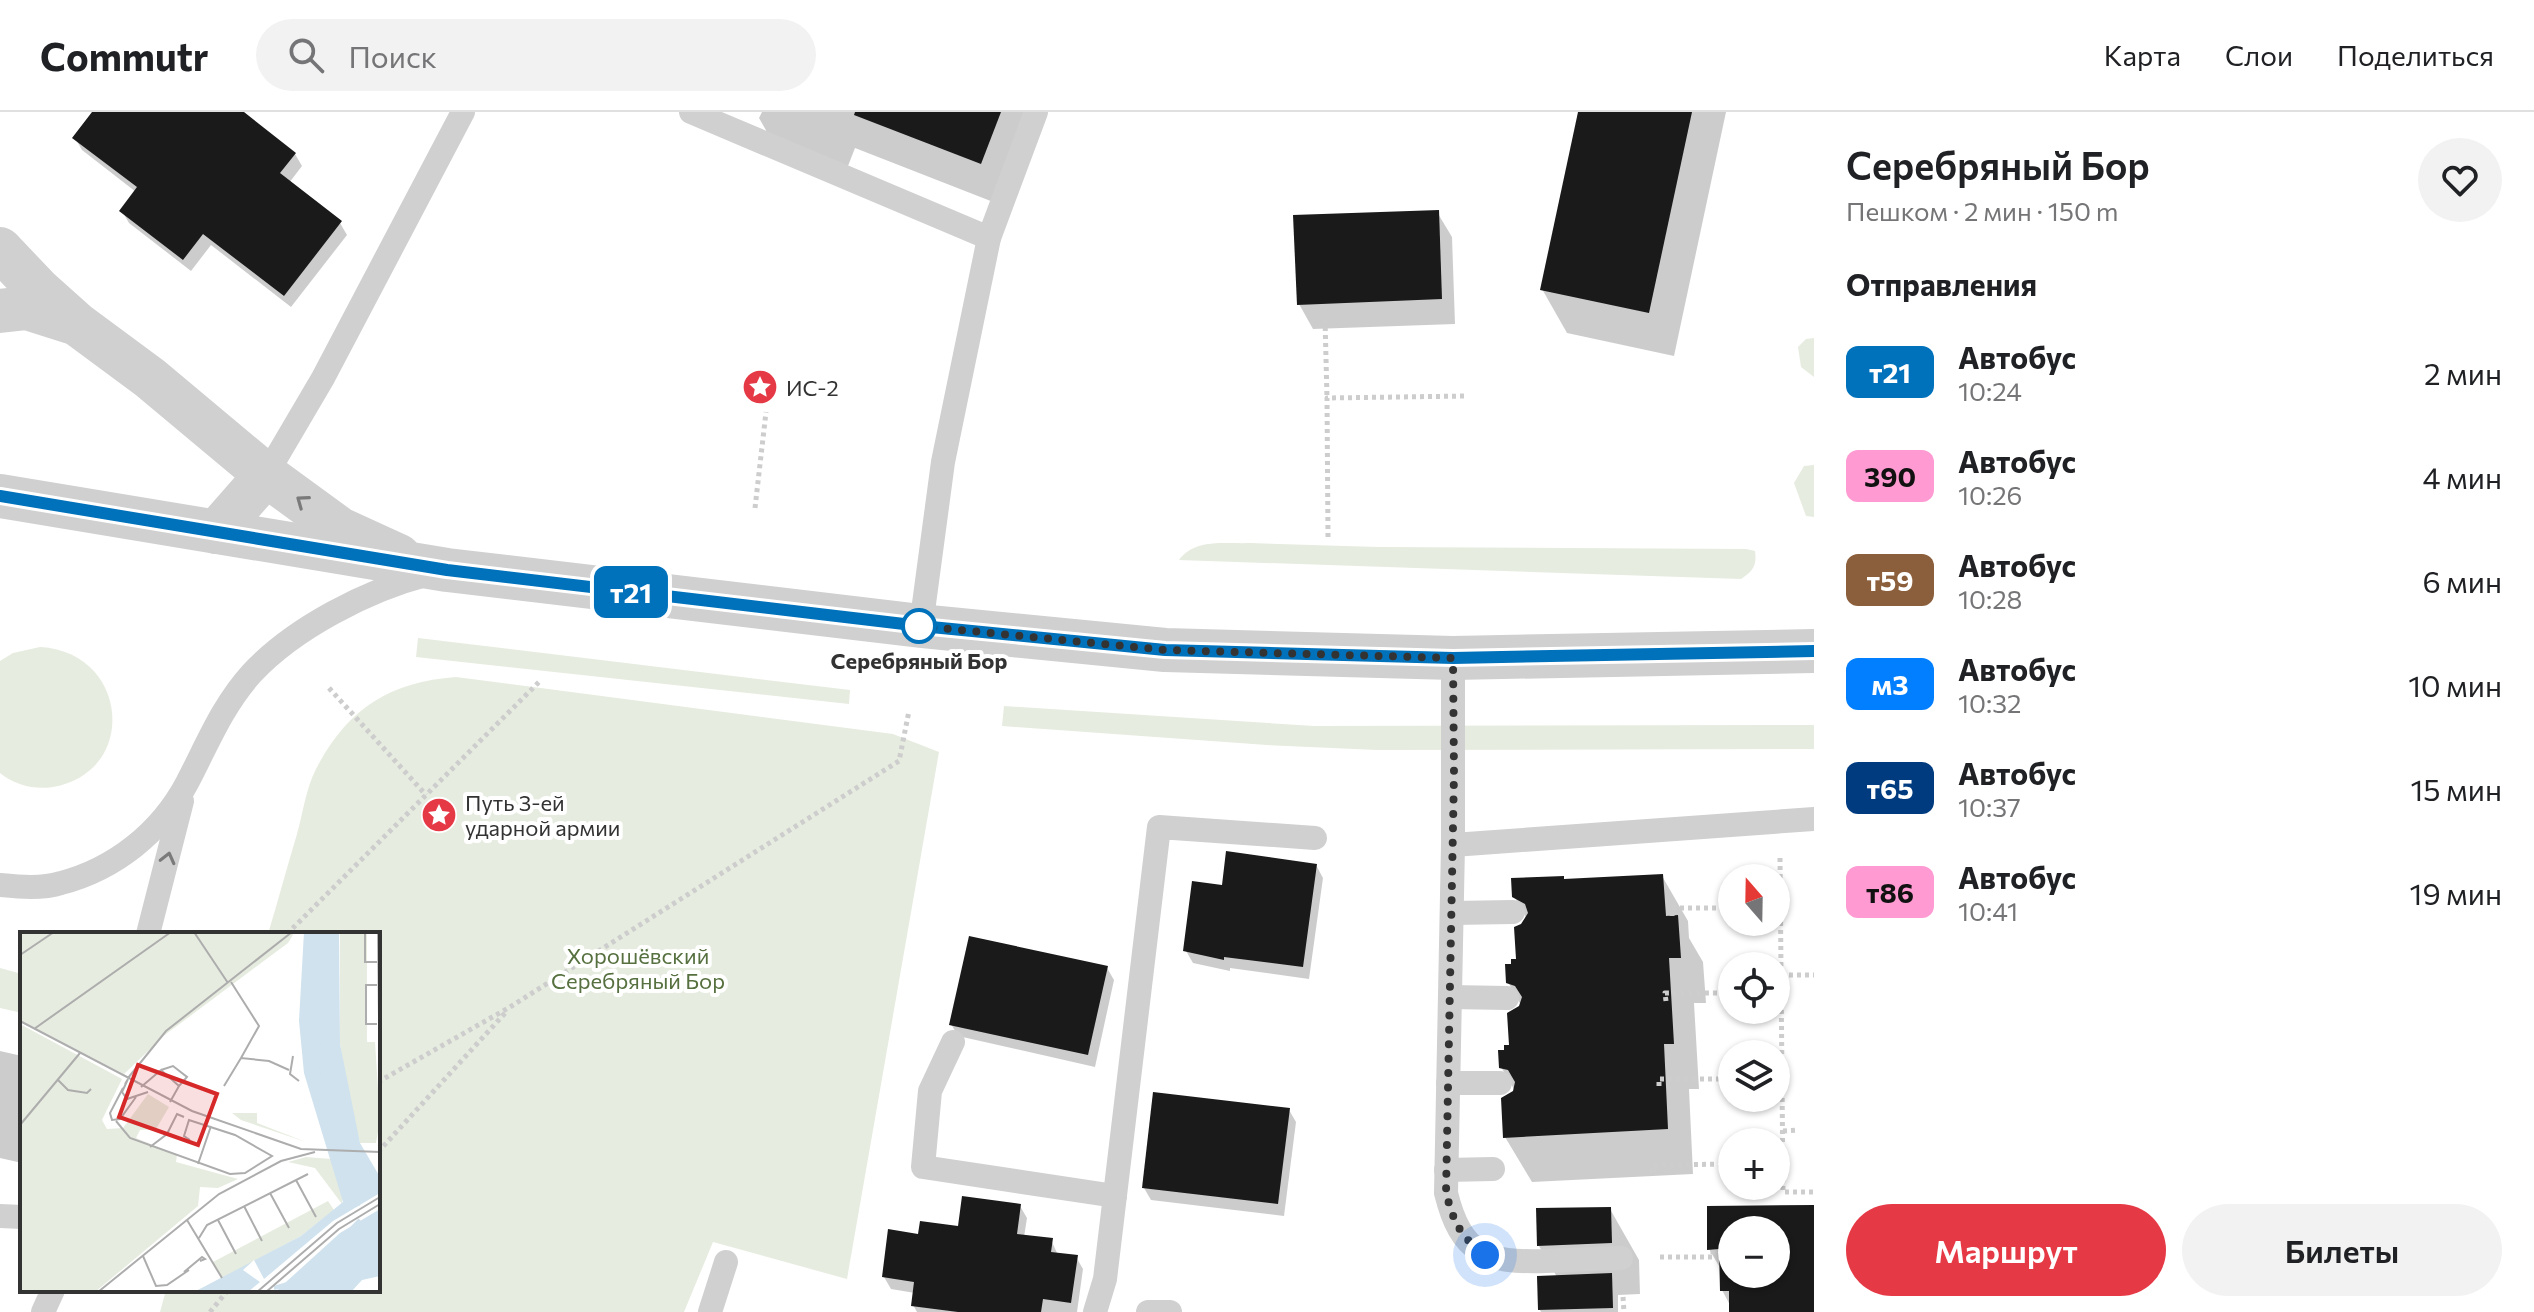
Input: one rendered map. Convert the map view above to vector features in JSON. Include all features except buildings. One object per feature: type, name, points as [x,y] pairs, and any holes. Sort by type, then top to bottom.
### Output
[{"type":"street","points":[[0,249],[77,324],[150,378],[266,475],[340,529],[400,557],[447,570]]},
{"type":"street","points":[[0,311],[27,308],[77,324]]},
{"type":"street","points":[[216,532],[266,475]]},
{"type":"street","points":[[0,496],[447,570],[921,626],[1165,650],[1453,658],[1814,651]]},
{"type":"lane","points":[[266,475],[323,378],[463,112]]},
{"type":"lane","points":[[691,112],[989,238]]},
{"type":"lane","points":[[921,626],[943,462],[989,238],[1036,112]]},
{"type":"lane","points":[[0,885],[25,887],[60,884],[96,870],[150,834],[187,783],[215,723],[253,672],[321,621],[365,597],[404,580],[447,570]]},
{"type":"lane","points":[[1453,658],[1453,845],[1446,1170],[1446,1193],[1453,1219],[1467,1241],[1485,1255],[1513,1262],[1621,1258]]},
{"type":"lane","points":[[149,932],[187,783]]},
{"type":"lane","points":[[1453,845],[1814,819]]},
{"type":"lane","points":[[1095,1312],[1105,1279],[1159,827],[1315,838]]},
{"type":"lane","points":[[1452,913],[1513,912]]},
{"type":"lane","points":[[1450,997],[1507,998]]},
{"type":"lane","points":[[953,1042],[930,1091],[923,1167],[1115,1196]]},
{"type":"lane","points":[[1448,1083],[1500,1083]]},
{"type":"lane","points":[[1446,1170],[1493,1169]]},
{"type":"lane","points":[[0,1216],[20,1217]]},
{"type":"lane","points":[[710,1312],[726,1262]]},
{"type":"lane","points":[[43,1312],[52,1292]]},
{"type":"lane","points":[[1148,1312],[1170,1312]]},
{"type":"path","points":[[1325,319],[1328,537]]},
{"type":"path","points":[[1327,398],[1468,396]]},
{"type":"path","points":[[755,508],[766,412]]},
{"type":"path","points":[[289,932],[541,680]]},
{"type":"path","points":[[329,688],[426,795]]},
{"type":"path","points":[[380,1081],[510,1007],[899,761],[909,711]]},
{"type":"path","points":[[1779,864],[1780,821]]},
{"type":"path","points":[[1672,916],[1672,908],[1718,908]]},
{"type":"path","points":[[1790,975],[1814,975]]},
{"type":"path","points":[[1666,1001],[1665,993],[1718,993]]},
{"type":"path","points":[[380,1150],[510,1007]]},
{"type":"path","points":[[1659,1086],[1659,1079],[1718,1079]]},
{"type":"path","points":[[1790,1131],[1798,1130]]},
{"type":"path","points":[[1653,1172],[1653,1165],[1718,1164]]},
{"type":"path","points":[[1790,1192],[1814,1192]]},
{"type":"path","points":[[1621,1258],[1713,1257],[1713,1249]]},
{"type":"path","points":[[210,1312],[226,1292]]},
{"type":"green space","points":[[1814,338],[1814,377],[1801,367],[1798,347],[1806,339]]},
{"type":"green space","points":[[1814,465],[1814,517],[1806,516],[1794,483],[1804,466]]},
{"type":"green space","points":[[1250,543],[1378,547],[1746,549],[1755,551],[1755,564],[1741,579],[1179,560],[1193,548],[1202,545]]},
{"type":"green space","points":[[418,638],[850,690],[849,704],[416,657]]},
{"type":"green space","points":[[40,647],[70,654],[92,669],[106,690],[112,713],[110,737],[100,760],[81,777],[46,788],[18,783],[0,773],[0,661],[13,653]]},
{"type":"green space","name":"Хорошёвский Серебряный Бор","points":[[456,677],[893,734],[939,752],[847,1279],[713,1242],[684,1312],[160,1312],[165,1292],[380,1292],[380,932],[269,932],[310,784],[328,748],[356,715],[372,702],[390,692]]},
{"type":"green space","points":[[1004,706],[1314,726],[1814,725],[1814,749],[1377,750],[1267,745],[1002,726]]},
{"type":"green space","points":[[0,968],[20,973],[20,1013],[0,1008]]},
{"type":"bus line","name":"т21","points":[[0,496],[447,570],[921,626],[1165,650],[1453,658],[1814,651]]},
{"type":"place","name":"ИС-2","points":[[760,387]]},
{"type":"place","name":"Серебряный Бор","points":[[919,626]]},
{"type":"place","name":"Путь 3-ей ударной армии","points":[[439,815]]},
{"type":"route","points":[[919,626],[1165,650],[1453,658],[1454,774],[1446,1193],[1453,1219],[1467,1241],[1485,1255]]}]
